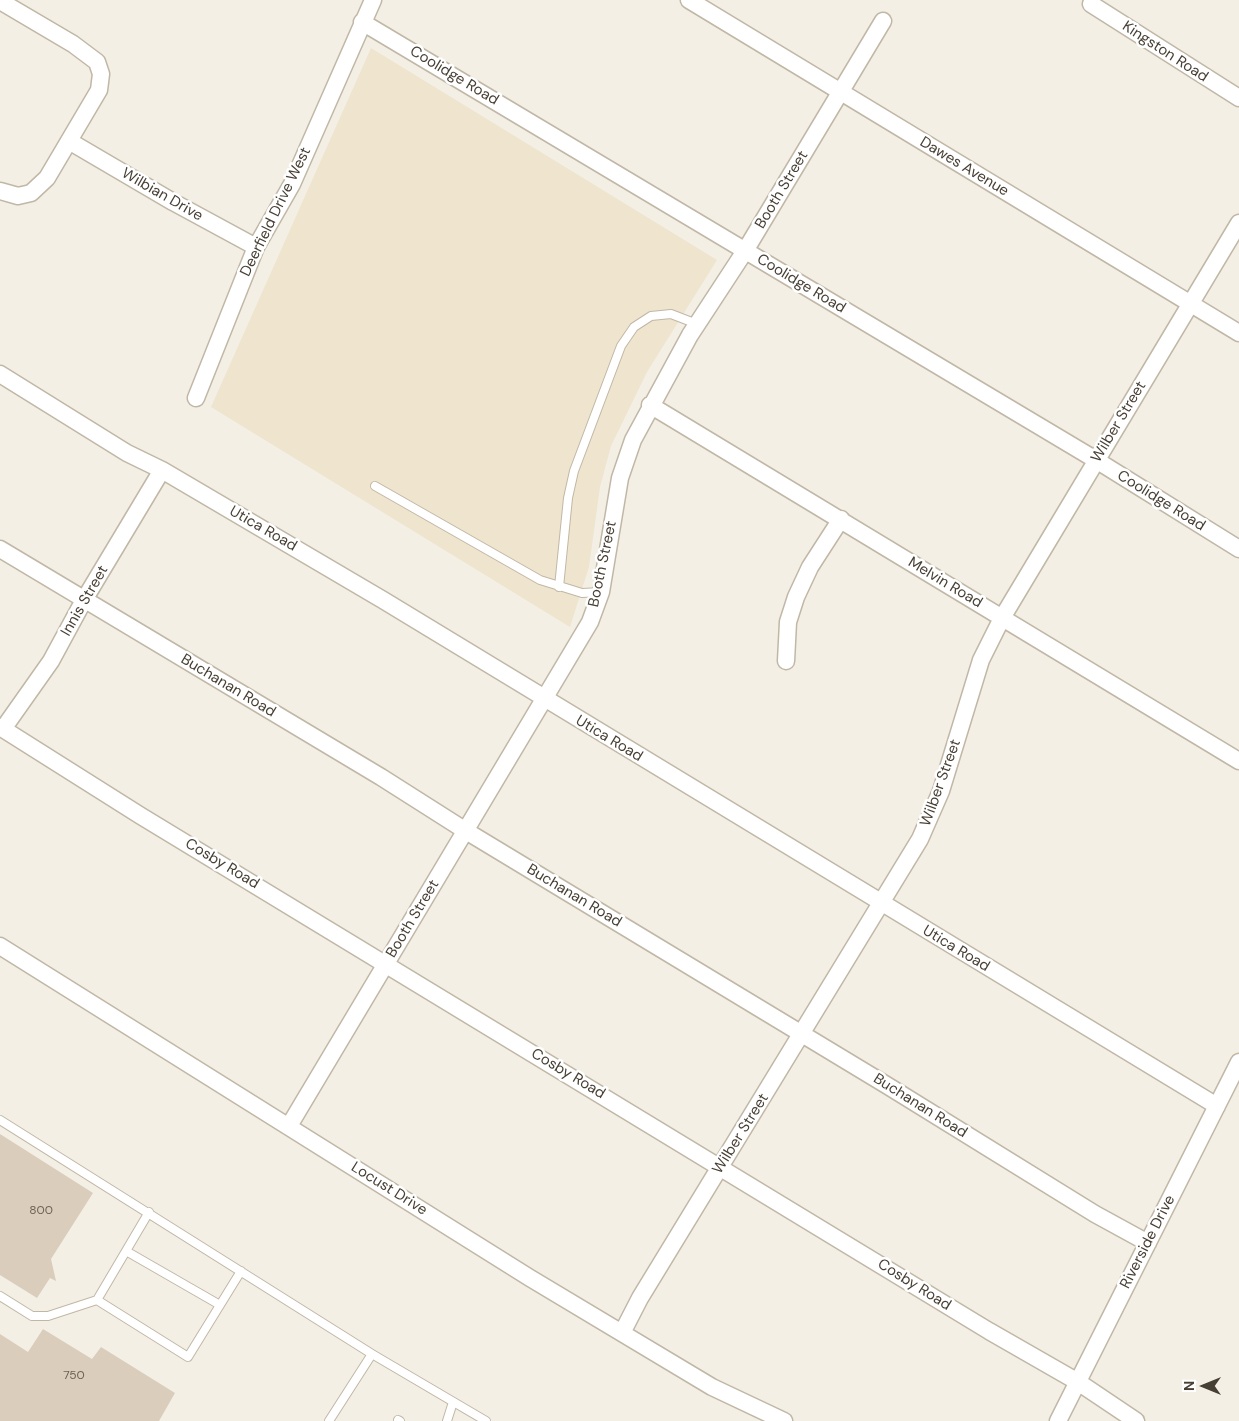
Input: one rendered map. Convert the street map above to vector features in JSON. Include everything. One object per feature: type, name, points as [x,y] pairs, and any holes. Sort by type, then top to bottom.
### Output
[{"type":"street","points":[[0,0],[73,44],[96,62],[101,74],[99,90],[47,178],[34,192],[18,196],[0,191]]},
{"type":"street","name":"Deerfield Drive West","points":[[196,398],[256,247],[292,184],[372,0]]},
{"type":"street","name":"Dawes Avenue","points":[[689,0],[1239,334]]},
{"type":"street","name":"Kingston Road","points":[[1091,4],[1239,98]]},
{"type":"street","name":"Booth Street","points":[[289,1126],[590,622],[601,592],[620,478],[632,440],[697,324],[746,251],[883,21]]},
{"type":"street","name":"Coolidge Road","points":[[362,22],[1096,460],[1239,549]]},
{"type":"street","name":"Wilbian Drive","points":[[69,141],[172,202],[256,247]]},
{"type":"street","name":"Wilber Street","points":[[622,1333],[640,1298],[920,839],[941,791],[981,660],[1002,618],[1096,460],[1192,305],[1239,223]]},
{"type":"street","name":"Utica Road","points":[[0,374],[127,453],[162,470],[383,600],[1217,1106]]},
{"type":"street","name":"Melvin Road","points":[[650,405],[1239,760]]},
{"type":"street","name":"Innis Street","points":[[2,728],[51,661],[84,600],[162,470]]},
{"type":"street","points":[[786,661],[788,622],[796,596],[810,567],[841,519]]},
{"type":"street","name":"Buchanan Road","points":[[0,549],[381,777],[466,831],[1095,1214],[1148,1243]]},
{"type":"street","name":"Cosby Road","points":[[2,728],[141,816],[989,1331],[1078,1382],[1136,1421]]},
{"type":"street","name":"Locust Drive","points":[[0,946],[530,1278],[712,1387],[784,1421]]},
{"type":"street","name":"Riverside Drive","points":[[1058,1421],[1239,1062]]},
{"type":"lane","points":[[558,587],[568,498],[574,471],[621,346],[634,327],[652,316],[671,314],[697,324]]},
{"type":"lane","points":[[376,486],[502,560],[540,580],[582,593],[601,592]]},
{"type":"lane","points":[[0,1120],[372,1354],[486,1421]]},
{"type":"lane","points":[[0,1296],[32,1316],[48,1316],[97,1300],[149,1212]]},
{"type":"lane","points":[[126,1251],[220,1305]]},
{"type":"lane","points":[[97,1300],[188,1357],[241,1271]]},
{"type":"lane","points":[[329,1421],[372,1354]]},
{"type":"lane","points":[[447,1421],[453,1402]]},
{"type":"shaded area","points":[[371,48],[717,260],[647,372],[611,446],[600,487],[589,567],[570,627],[211,407]]},
{"type":"building","points":[[0,1134],[93,1193],[51,1259],[56,1281],[50,1278],[37,1298],[0,1275]]},
{"type":"building","points":[[43,1329],[92,1359],[101,1347],[175,1393],[159,1421],[0,1421],[0,1334],[28,1352]]}]
